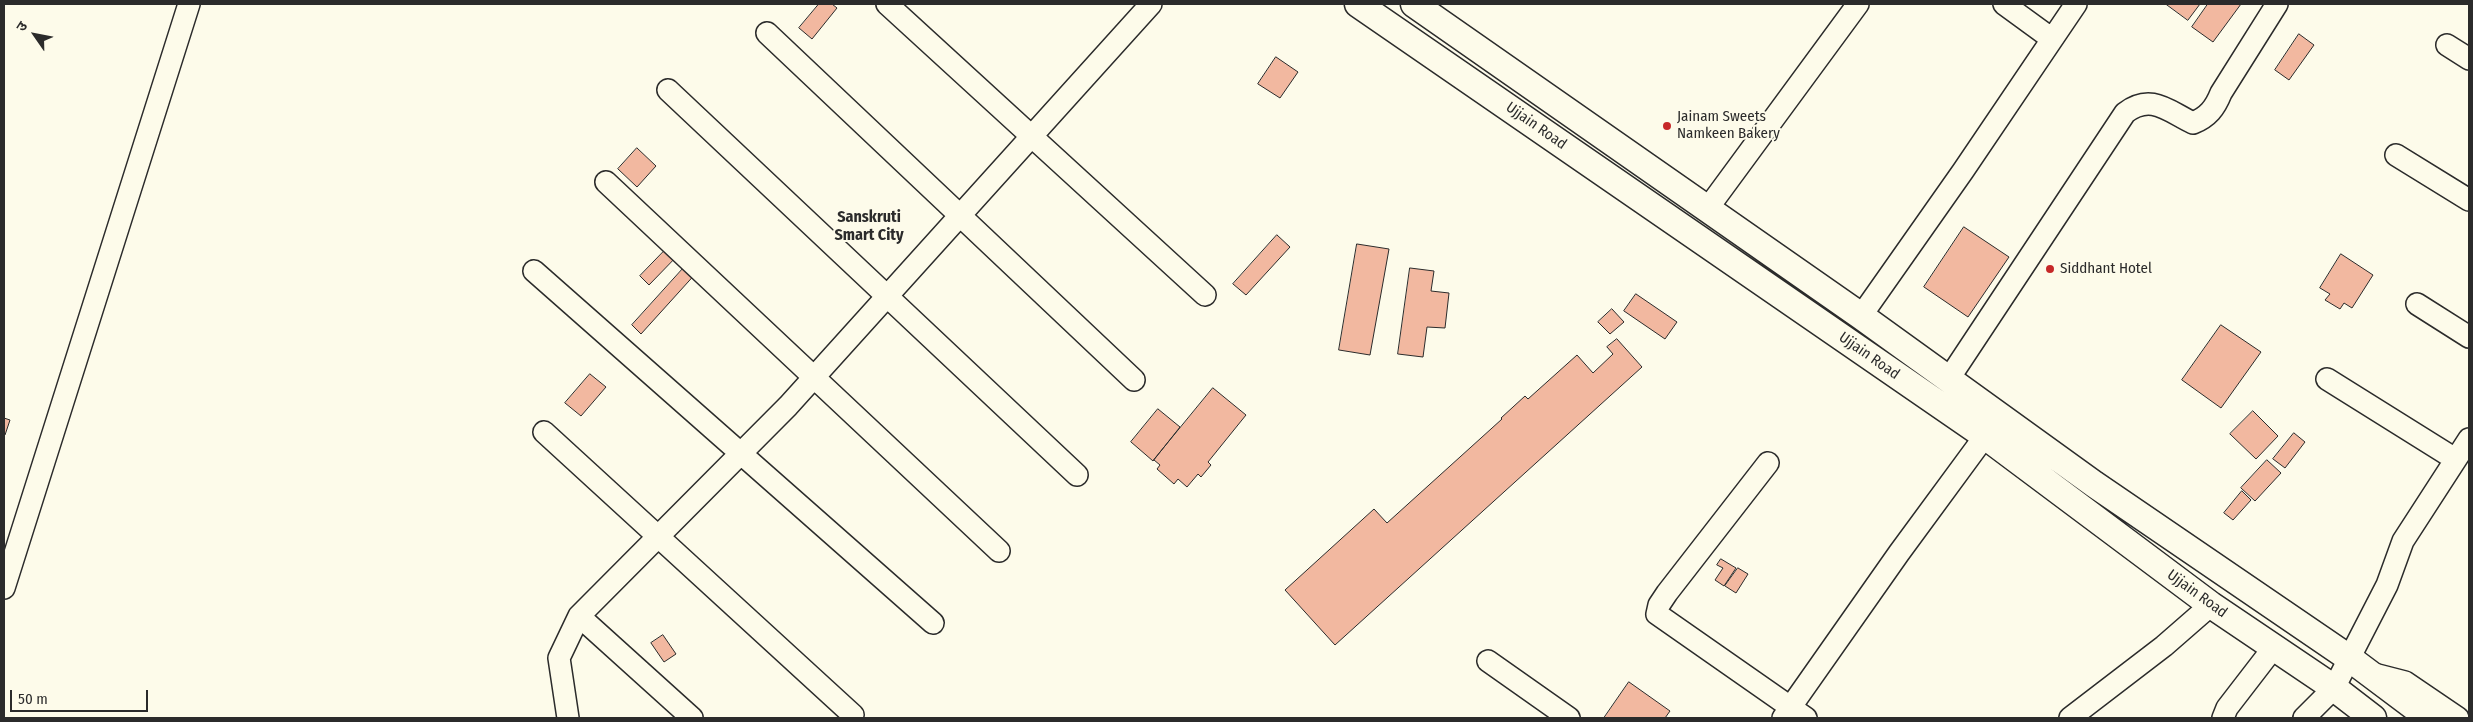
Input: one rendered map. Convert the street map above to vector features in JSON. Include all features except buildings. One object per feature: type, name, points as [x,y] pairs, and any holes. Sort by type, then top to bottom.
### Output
[{"type":"main road","name":"Ujjain Road","points":[[1358,4],[1985,436],[2211,605],[2274,646],[2344,703],[2374,718]]},
{"type":"main road","name":"Ujjain Road","points":[[1414,4],[1708,208],[2094,484],[2358,665],[2429,718]]},
{"type":"street","points":[[4,588],[189,4]]},
{"type":"street","points":[[887,4],[1205,296]]},
{"type":"street","points":[[568,718],[559,658],[579,616],[814,377],[1151,4]]},
{"type":"street","points":[[1708,208],[1858,4]]},
{"type":"street","points":[[2004,4],[2052,39]]},
{"type":"street","points":[[1861,316],[1958,179],[2076,4]]},
{"type":"street","points":[[1948,380],[2125,113],[2136,104],[2149,102],[2193,123],[2205,118],[2216,105],[2221,93],[2277,4]]},
{"type":"street","points":[[767,33],[1134,380]]},
{"type":"street","points":[[2447,45],[2469,59]]},
{"type":"street","points":[[668,90],[1077,475]]},
{"type":"street","points":[[2396,155],[2469,200]]},
{"type":"street","points":[[606,182],[1000,551]]},
{"type":"street","points":[[534,270],[933,624]]},
{"type":"street","points":[[2417,304],[2469,337]]},
{"type":"street","points":[[2327,379],[2455,459]]},
{"type":"street","points":[[544,432],[853,715]]},
{"type":"street","points":[[1768,463],[1667,593],[1659,605],[1657,614],[1793,715],[1899,553],[1985,436]]},
{"type":"street","points":[[2304,718],[2344,703],[2403,541],[2469,439]]},
{"type":"street","points":[[2070,718],[2164,646],[2211,605]]},
{"type":"street","points":[[579,616],[692,718]]},
{"type":"street","points":[[2223,718],[2226,708],[2274,646]]},
{"type":"street","points":[[1488,661],[1545,712],[1569,718]]},
{"type":"street","points":[[2358,665],[2406,682],[2458,718]]},
{"type":"place","name":"Jainam Sweets Namkeen Bakery","points":[[1667,126]]},
{"type":"place","name":"Siddhant Hotel","points":[[2050,269]]},
{"type":"district","name":"Sanskruti Smart City","points":[[869,227]]}]
